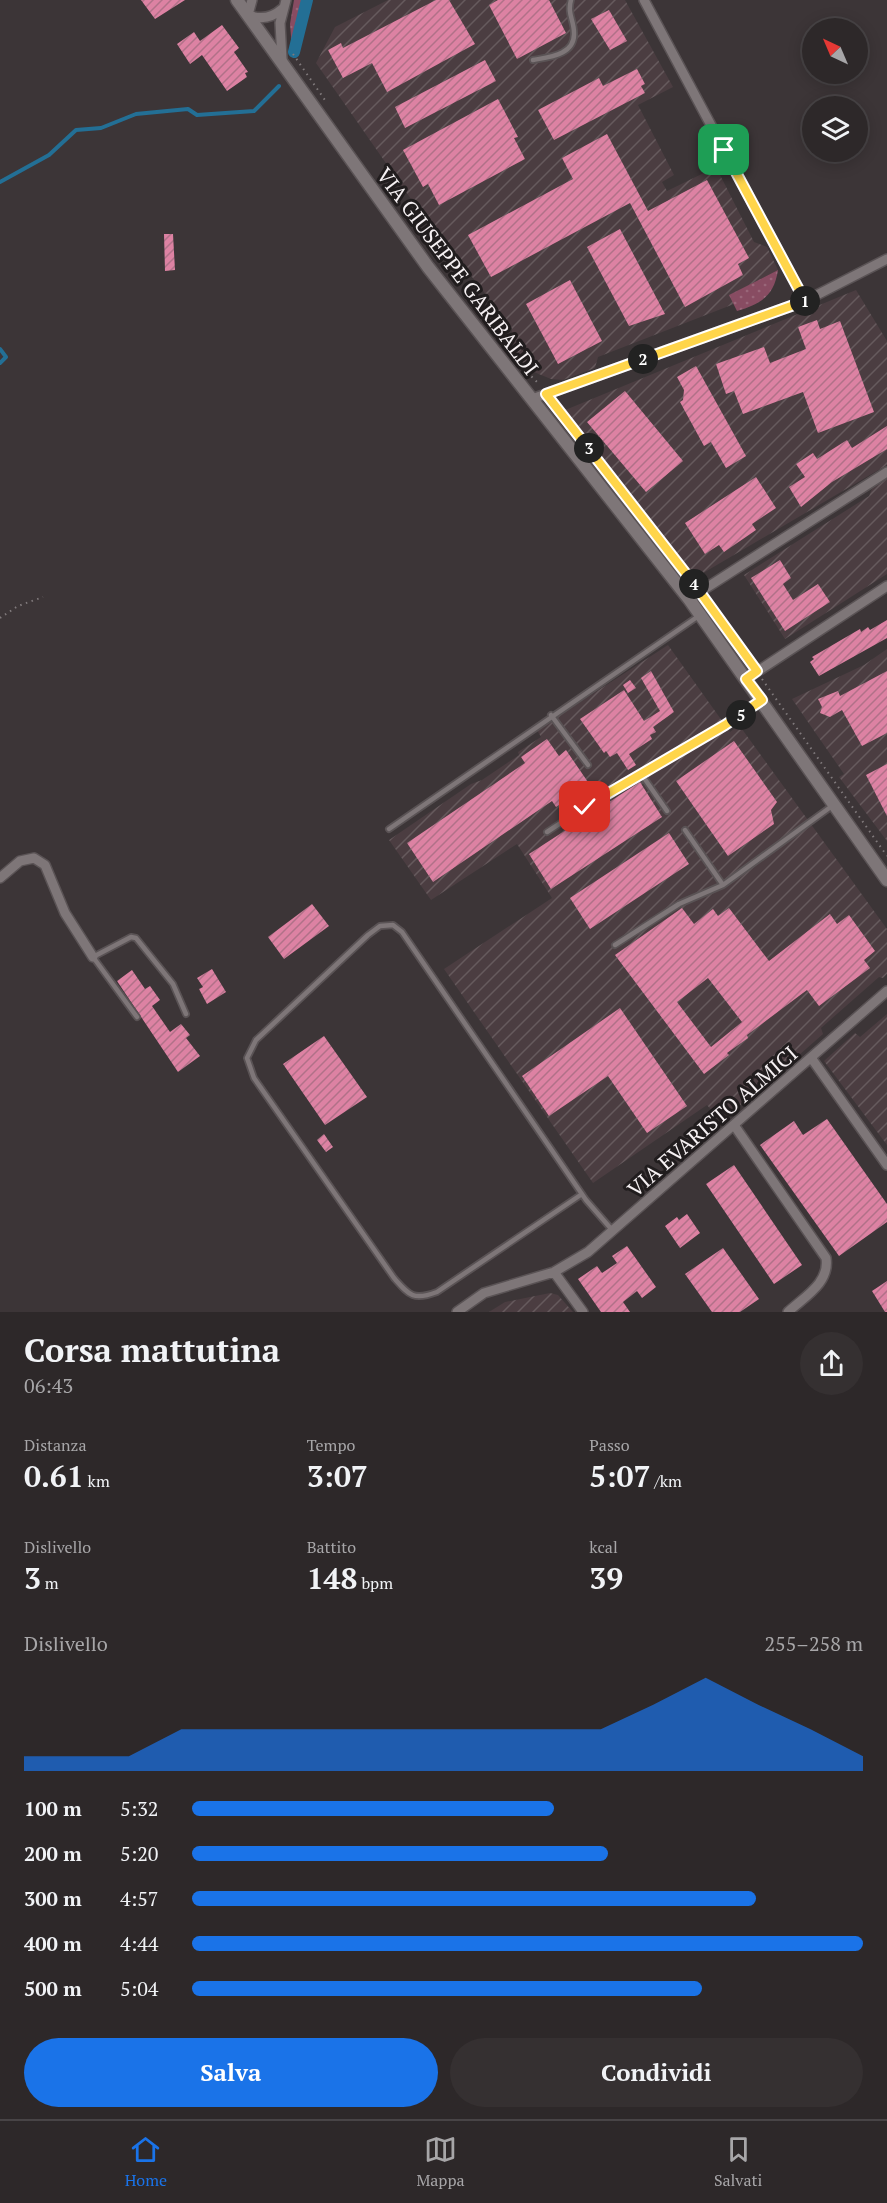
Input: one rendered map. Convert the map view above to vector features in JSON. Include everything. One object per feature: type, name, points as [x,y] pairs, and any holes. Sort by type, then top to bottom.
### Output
[{"type":"street","name":"VIA GIUSEPPE GARIBALDI","points":[[237,0],[428,267],[700,615],[752,675],[762,700],[887,880]]},
{"type":"street","points":[[252,0],[248,15],[262,18],[284,4]]},
{"type":"street","points":[[644,0],[805,301]]},
{"type":"street","points":[[283,64],[279,37],[284,4]]},
{"type":"street","points":[[532,399],[805,301],[887,259]]},
{"type":"street","points":[[688,599],[887,472]]},
{"type":"street","points":[[752,675],[887,586]]},
{"type":"street","points":[[0,878],[20,861],[34,858],[45,865],[65,913],[93,957]]},
{"type":"street","name":"VIA EVARISTO ALMICI","points":[[457,1312],[484,1293],[554,1272],[576,1260],[812,1059],[887,991]]},
{"type":"street","points":[[812,1059],[887,1165]]},
{"type":"street","points":[[734,1125],[826,1258],[826,1273],[823,1280],[788,1312]]},
{"type":"street","points":[[554,1272],[583,1312]]},
{"type":"lane","points":[[533,60],[556,56],[565,51],[571,43],[574,33],[568,12],[570,0]]},
{"type":"lane","points":[[389,829],[551,715],[700,615]]},
{"type":"lane","points":[[547,832],[623,782],[642,775],[762,700]]},
{"type":"lane","points":[[551,715],[588,765]]},
{"type":"lane","points":[[642,775],[667,811]]},
{"type":"lane","points":[[615,945],[679,904],[723,885],[834,805]]},
{"type":"lane","points":[[685,830],[723,885]]},
{"type":"lane","points":[[582,1194],[436,1292],[423,1297],[409,1294],[394,1278],[254,1078],[247,1058],[256,1040],[368,935],[380,926],[393,925],[402,932],[582,1194],[613,1230]]},
{"type":"lane","points":[[137,1017],[93,957],[131,937],[136,938],[173,984],[186,1014]]},
{"type":"path","points":[[291,50],[327,104]]},
{"type":"path","points":[[517,359],[700,592],[752,675],[887,856]]},
{"type":"path","points":[[0,618],[18,606],[43,597]]},
{"type":"shaded area","points":[[294,0],[304,0],[292,48],[290,24]]},
{"type":"shaded area","points":[[388,0],[625,0],[673,87],[638,105],[674,175],[662,182],[667,191],[716,167],[754,242],[767,247],[778,270],[730,295],[734,304],[598,357],[595,368],[563,380],[551,379],[529,370],[511,348],[512,328],[411,199],[316,63],[335,27]]},
{"type":"shaded area","points":[[778,270],[770,293],[765,298],[737,311],[729,295]]},
{"type":"shaded area","points":[[856,290],[887,341],[887,465],[693,579],[558,413]]},
{"type":"shaded area","points":[[887,479],[887,574],[785,639],[744,575],[869,496],[872,489]]},
{"type":"shaded area","points":[[668,645],[730,732],[739,725],[887,929],[887,974],[883,978],[879,977],[821,1028],[823,1034],[774,1077],[768,1075],[757,1084],[758,1091],[720,1121],[707,1105],[593,1183],[444,969],[552,898],[517,844],[431,900],[389,840],[471,784],[482,780],[519,755],[518,752],[541,737],[537,730]]},
{"type":"shaded area","points":[[887,649],[887,841],[839,777],[844,774],[792,699],[864,665]]},
{"type":"shaded area","points":[[887,1014],[887,1145],[824,1061],[855,1033],[860,1037]]},
{"type":"shaded area","points":[[550,1293],[558,1295],[573,1312],[489,1312],[505,1302]]},
{"type":"building","points":[[141,0],[185,0],[155,19]]},
{"type":"building","points":[[436,0],[449,0],[475,44],[387,92],[372,63],[343,78],[328,50],[341,43],[343,48]]},
{"type":"building","points":[[498,0],[549,0],[566,33],[517,59],[489,5]]},
{"type":"building","points":[[609,10],[627,41],[610,50],[591,19]]},
{"type":"building","points":[[222,25],[239,48],[234,52],[248,72],[245,73],[247,77],[227,91],[202,55],[190,64],[177,44],[194,32],[200,41]]},
{"type":"building","points":[[485,60],[496,81],[405,128],[395,107]]},
{"type":"building","points":[[637,69],[645,84],[641,86],[645,93],[554,140],[538,110],[599,78],[603,86]]},
{"type":"building","points":[[498,99],[518,137],[514,138],[525,159],[439,205],[428,184],[423,187],[403,150]]},
{"type":"building","points":[[607,134],[648,211],[707,180],[749,258],[738,264],[743,275],[685,307],[630,203],[491,277],[468,235],[573,179],[562,158]]},
{"type":"building","points":[[620,229],[665,314],[629,326],[587,247]]},
{"type":"building","points":[[164,234],[173,234],[175,270],[165,271]]},
{"type":"building","points":[[570,280],[602,341],[558,364],[526,304]]},
{"type":"building","points":[[817,320],[820,329],[840,321],[874,412],[818,433],[803,392],[743,414],[734,391],[726,394],[716,364],[764,347],[770,363],[806,349],[798,327]]},
{"type":"building","points":[[696,366],[746,456],[726,468],[711,442],[704,446],[680,402],[683,400],[684,390],[677,377]]},
{"type":"building","points":[[625,391],[683,461],[646,492],[587,422]]},
{"type":"building","points":[[887,426],[887,449],[832,482],[801,507],[789,487],[805,477],[796,464],[813,453],[817,459],[847,440],[852,448]]},
{"type":"building","points":[[756,477],[776,508],[752,524],[756,530],[724,552],[719,545],[705,554],[685,523]]},
{"type":"building","points":[[780,560],[791,578],[783,584],[793,600],[818,584],[830,602],[785,631],[751,578]]},
{"type":"building","points":[[887,620],[887,638],[819,676],[810,662],[814,659],[812,657],[860,629],[861,632],[868,627],[870,630]]},
{"type":"building","points":[[651,671],[674,712],[653,727],[656,732],[650,735],[652,739],[629,754],[636,765],[628,770],[617,753],[610,757],[606,751],[604,753],[580,719],[624,690],[644,721],[660,711],[641,678]]},
{"type":"building","points":[[887,671],[887,733],[862,746],[842,710],[830,717],[820,713],[822,707],[818,699],[838,691],[840,696]]},
{"type":"building","points":[[630,680],[636,688],[628,693],[623,685]]},
{"type":"building","points":[[547,739],[559,756],[566,750],[590,785],[556,807],[552,801],[433,882],[407,843],[525,763],[521,757]]},
{"type":"building","points":[[734,741],[777,802],[771,810],[774,824],[728,856],[676,781]]},
{"type":"building","points":[[887,764],[887,816],[866,775]]},
{"type":"building","points":[[640,782],[662,817],[551,889],[529,854]]},
{"type":"building","points":[[669,833],[689,864],[590,929],[570,898]]},
{"type":"building","points":[[312,904],[329,926],[284,959],[268,937]]},
{"type":"building","points":[[682,908],[694,924],[713,909],[718,916],[729,908],[769,961],[830,914],[837,924],[849,915],[875,951],[864,960],[870,968],[819,1006],[807,990],[747,1035],[748,1038],[704,1074],[615,955]],"holes":[[[708,978],[742,1022],[711,1047],[677,1002]]]},
{"type":"building","points":[[212,969],[226,992],[207,1004],[199,989],[203,987],[197,978]]},
{"type":"building","points":[[132,970],[145,989],[150,986],[160,1000],[152,1006],[170,1032],[181,1024],[190,1035],[186,1038],[200,1056],[178,1072],[117,981]]},
{"type":"building","points":[[620,1008],[687,1106],[647,1133],[608,1076],[549,1116],[522,1076]]},
{"type":"building","points":[[324,1036],[367,1097],[325,1125],[283,1064]]},
{"type":"building","points":[[827,1119],[887,1204],[887,1222],[839,1256],[760,1145],[794,1121],[803,1135]]},
{"type":"building","points":[[324,1134],[333,1147],[326,1152],[317,1140]]},
{"type":"building","points":[[734,1165],[802,1265],[774,1284],[706,1184]]},
{"type":"building","points":[[687,1214],[700,1233],[680,1248],[665,1226],[677,1217],[679,1220]]},
{"type":"building","points":[[627,1246],[656,1287],[642,1298],[637,1291],[623,1302],[630,1312],[601,1312],[578,1279],[597,1266],[602,1273],[617,1263],[612,1256]]},
{"type":"building","points":[[723,1248],[759,1299],[740,1312],[712,1312],[685,1274]]},
{"type":"building","points":[[887,1281],[887,1312],[885,1312],[872,1291]]},
{"type":"waterway","points":[[294,52],[307,0]]},
{"type":"waterway","points":[[0,182],[49,155],[76,130],[101,128],[136,114],[188,109],[197,115],[254,111],[279,86]]},
{"type":"waterway","points":[[0,349],[6,357],[0,363]]},
{"type":"route","points":[[585,807],[623,782],[642,775],[725,725],[762,700],[746,679],[757,671],[694,584],[546,394],[805,301],[724,150]]}]
